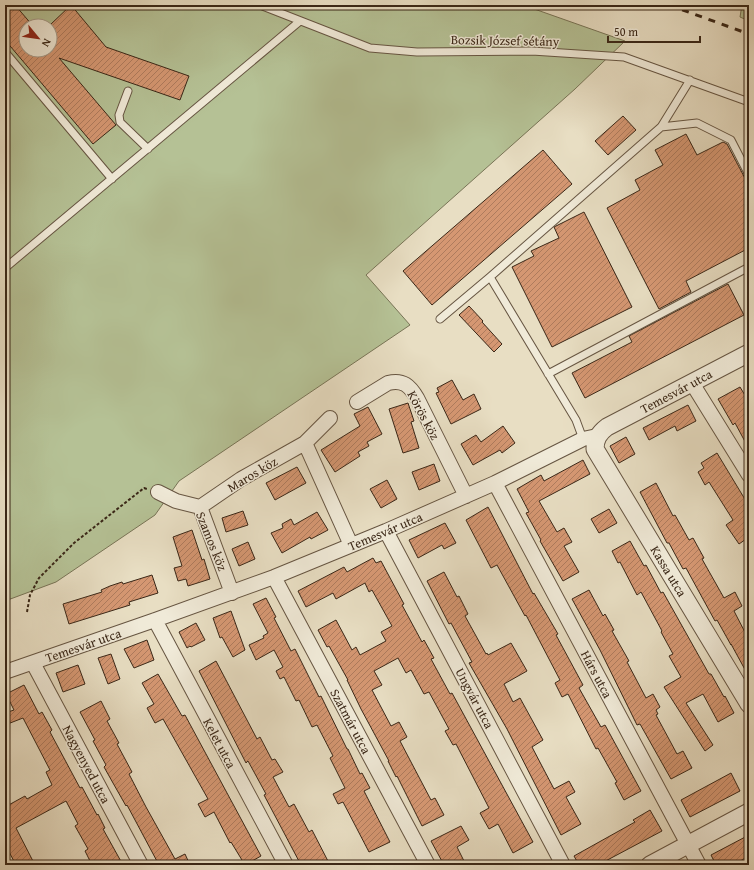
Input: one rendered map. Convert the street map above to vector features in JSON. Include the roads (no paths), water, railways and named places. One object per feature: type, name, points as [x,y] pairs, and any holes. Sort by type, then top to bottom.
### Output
[{"type":"street","name":"Temesvár utca","points":[[5,672],[232,593],[386,531],[495,483],[590,438],[749,353]]},
{"type":"street","name":"Körös köz","points":[[357,402],[388,383],[403,383],[411,388],[466,496]]},
{"type":"street","points":[[692,383],[749,475]]},
{"type":"street","name":"Maros köz","points":[[200,507],[241,479],[305,443],[330,418]]},
{"type":"street","name":"Kassa utca","points":[[590,438],[595,443],[595,449],[749,704]]},
{"type":"street","points":[[305,443],[351,545]]},
{"type":"street","name":"Hárs utca","points":[[495,483],[699,865]]},
{"type":"street","name":"Szamos köz","points":[[158,492],[176,501],[200,507],[232,593]]},
{"type":"street","name":"Ungvár utca","points":[[386,531],[563,865]]},
{"type":"street","name":"Szatmár utca","points":[[274,577],[428,865]]},
{"type":"street","name":"Kelet utca","points":[[155,620],[286,865]]},
{"type":"street","name":"Nagyenyed utca","points":[[33,663],[141,865]]},
{"type":"street","points":[[650,865],[749,812]]},
{"type":"lane","name":"Bozsik József sétány","points":[[260,5],[370,48],[417,52],[532,51],[624,57],[749,102]]},
{"type":"lane","points":[[5,268],[300,21]]},
{"type":"lane","points":[[5,52],[112,179]]},
{"type":"lane","points":[[440,319],[661,127],[690,80]]},
{"type":"lane","points":[[128,91],[119,115],[120,122],[148,148]]},
{"type":"lane","points":[[661,127],[697,123],[731,140],[749,175]]},
{"type":"lane","points":[[548,374],[749,267]]},
{"type":"lane","points":[[490,277],[576,420],[590,438]]},
{"type":"railway","points":[[669,5],[749,34]]}]
